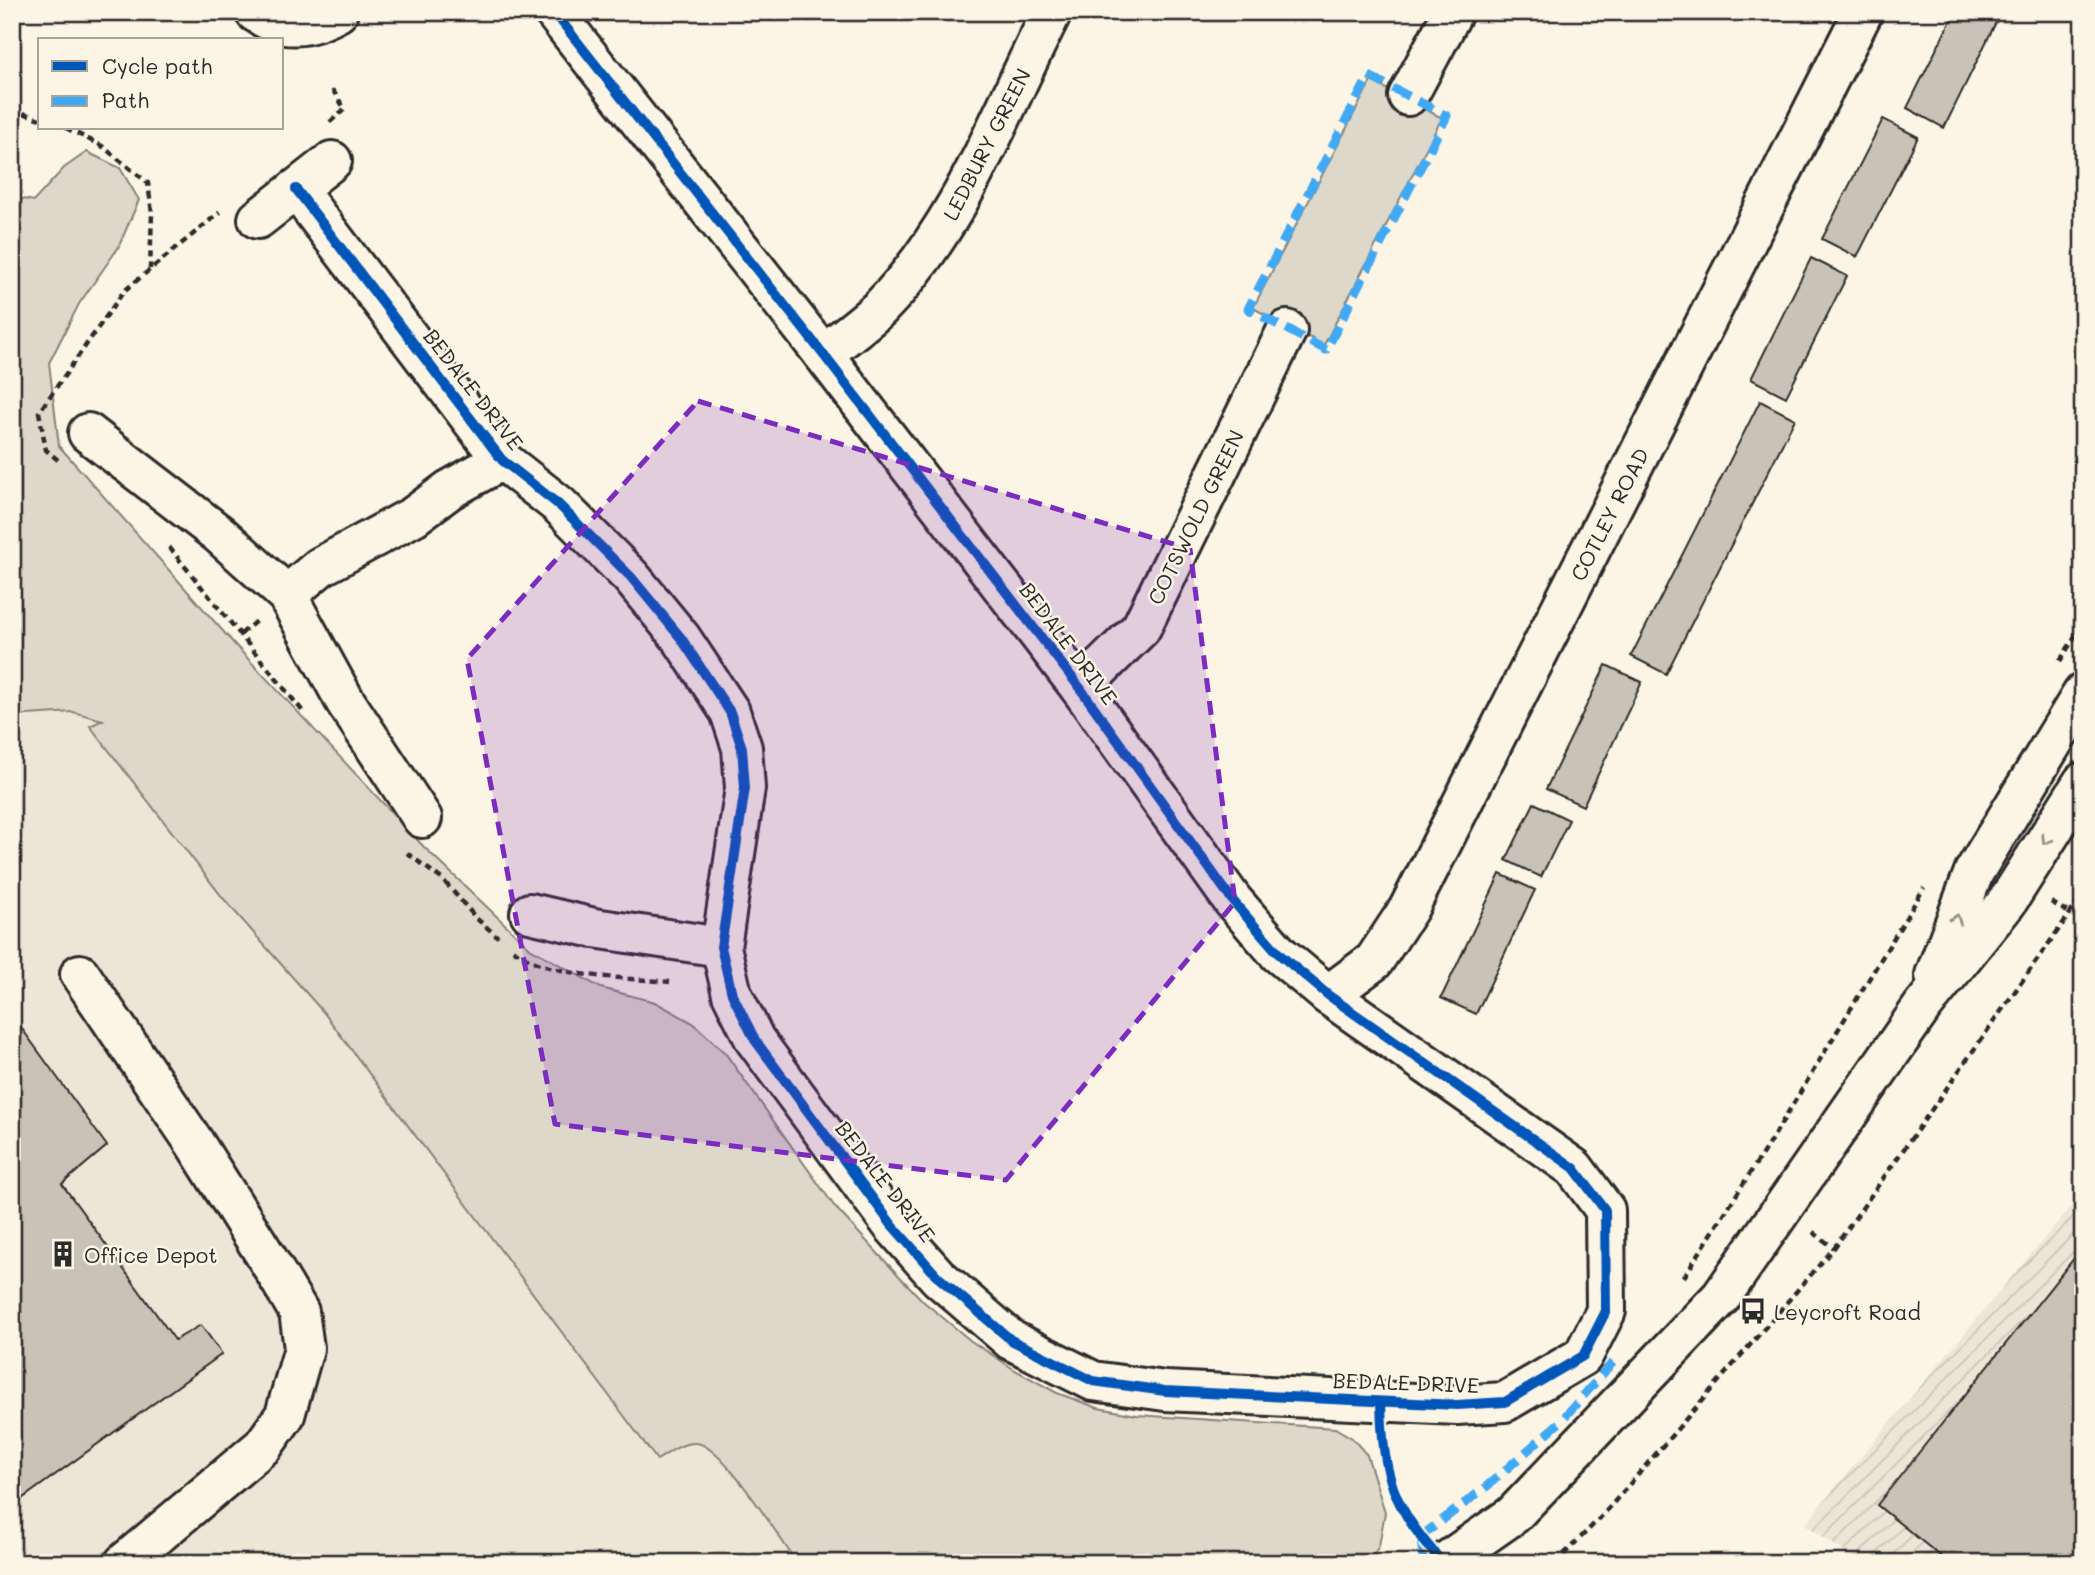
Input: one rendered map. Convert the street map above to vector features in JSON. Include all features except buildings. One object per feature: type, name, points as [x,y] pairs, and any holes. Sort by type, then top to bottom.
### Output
[{"type":"street","points":[[255,12],[270,23],[294,27],[317,23],[338,12]]},
{"type":"street","name":"BEDALE DRIVE","points":[[296,190],[502,460],[559,505],[631,577],[681,638],[730,712],[742,748],[745,788],[721,947],[732,994],[755,1040],[892,1225],[938,1277],[1011,1340],[1093,1381],[1165,1391],[1457,1405],[1505,1402],[1583,1356],[1605,1311],[1605,1210],[1574,1168],[1328,995],[1279,954],[1233,901],[1080,688],[823,354],[554,12]]},
{"type":"street","points":[[1408,96],[1453,12]]},
{"type":"street","name":"COTLEY ROAD","points":[[1328,995],[1374,961],[1409,908],[1863,12]]},
{"type":"street","name":"LEDBURY GREEN","points":[[823,354],[881,307],[939,235],[975,173],[1048,14]]},
{"type":"street","points":[[258,219],[332,161]]},
{"type":"street","name":"COTSWOLD GREEN","points":[[1080,688],[1141,628],[1287,330]]},
{"type":"street","points":[[88,433],[219,534],[287,595],[345,701],[422,818]]},
{"type":"street","name":"BEDALE DRIVE","points":[[287,595],[320,567],[414,516],[449,491],[502,460]]},
{"type":"street","points":[[1923,1006],[1974,872],[2069,681]]},
{"type":"street","points":[[1444,1563],[1513,1515],[1721,1297],[1923,1006],[2007,902],[2083,782]]},
{"type":"street","points":[[530,913],[594,928],[721,947]]},
{"type":"street","points":[[80,974],[194,1142],[267,1258],[299,1312],[304,1348],[285,1415],[263,1446],[124,1563]]},
{"type":"path","points":[[12,109],[38,118]]},
{"type":"path","points":[[70,130],[102,146],[148,183],[152,213],[149,270]]},
{"type":"path","points":[[2069,681],[2083,623]]},
{"type":"path","points":[[1679,1284],[1775,1134],[1929,880]]},
{"type":"path","points":[[1555,1563],[1602,1516],[1834,1248],[2083,895]]},
{"type":"highlighted area","points":[[698,401],[1190,549],[1235,902],[1006,1180],[555,1124],[467,659]]},
{"type":"shaded area","points":[[1371,81],[1442,118],[1324,345],[1253,308]]},
{"type":"shaded area","points":[[87,152],[120,168],[139,200],[118,248],[79,304],[49,363],[59,446],[237,647],[424,847],[530,948],[601,988],[655,1002],[693,1023],[725,1053],[835,1207],[924,1302],[971,1341],[1057,1393],[1098,1408],[1137,1415],[1335,1428],[1352,1438],[1367,1455],[1385,1512],[1379,1546],[1368,1563],[797,1563],[735,1475],[707,1447],[696,1443],[685,1444],[657,1460],[324,1013],[223,898],[90,726],[103,720],[73,712],[12,716],[12,197],[34,201],[64,168]]},
{"type":"shaded area","points":[[12,559],[844,1563],[12,1563]]},
{"type":"shaded area","points":[[2083,1192],[2083,1563],[1860,1563],[1805,1524]]},
{"type":"marked path","points":[[1369,76],[1447,116],[1326,350],[1248,309],[1369,76]]},
{"type":"marked path","points":[[1420,1537],[1486,1487],[1560,1422],[1615,1360]]},
{"type":"marked path","points":[[1421,1541],[1424,1563]]},
{"type":"cycle path","points":[[296,189],[502,460],[559,505],[631,577],[681,638],[730,712],[742,748],[745,788],[721,947],[732,994],[755,1040],[892,1225],[938,1277],[1011,1340],[1093,1381],[1165,1391],[1457,1405],[1505,1402],[1583,1356],[1606,1311],[1605,1210],[1574,1168],[1328,995],[1279,954],[1233,901],[1080,688],[823,354],[554,12]]},
{"type":"cycle path","points":[[1381,1402],[1384,1451],[1394,1489],[1412,1524],[1443,1563]]},
{"type":"place","name":"Office Depot","points":[[63,1254]]},
{"type":"place","name":"Leycroft Road","points":[[1753,1311]]}]
